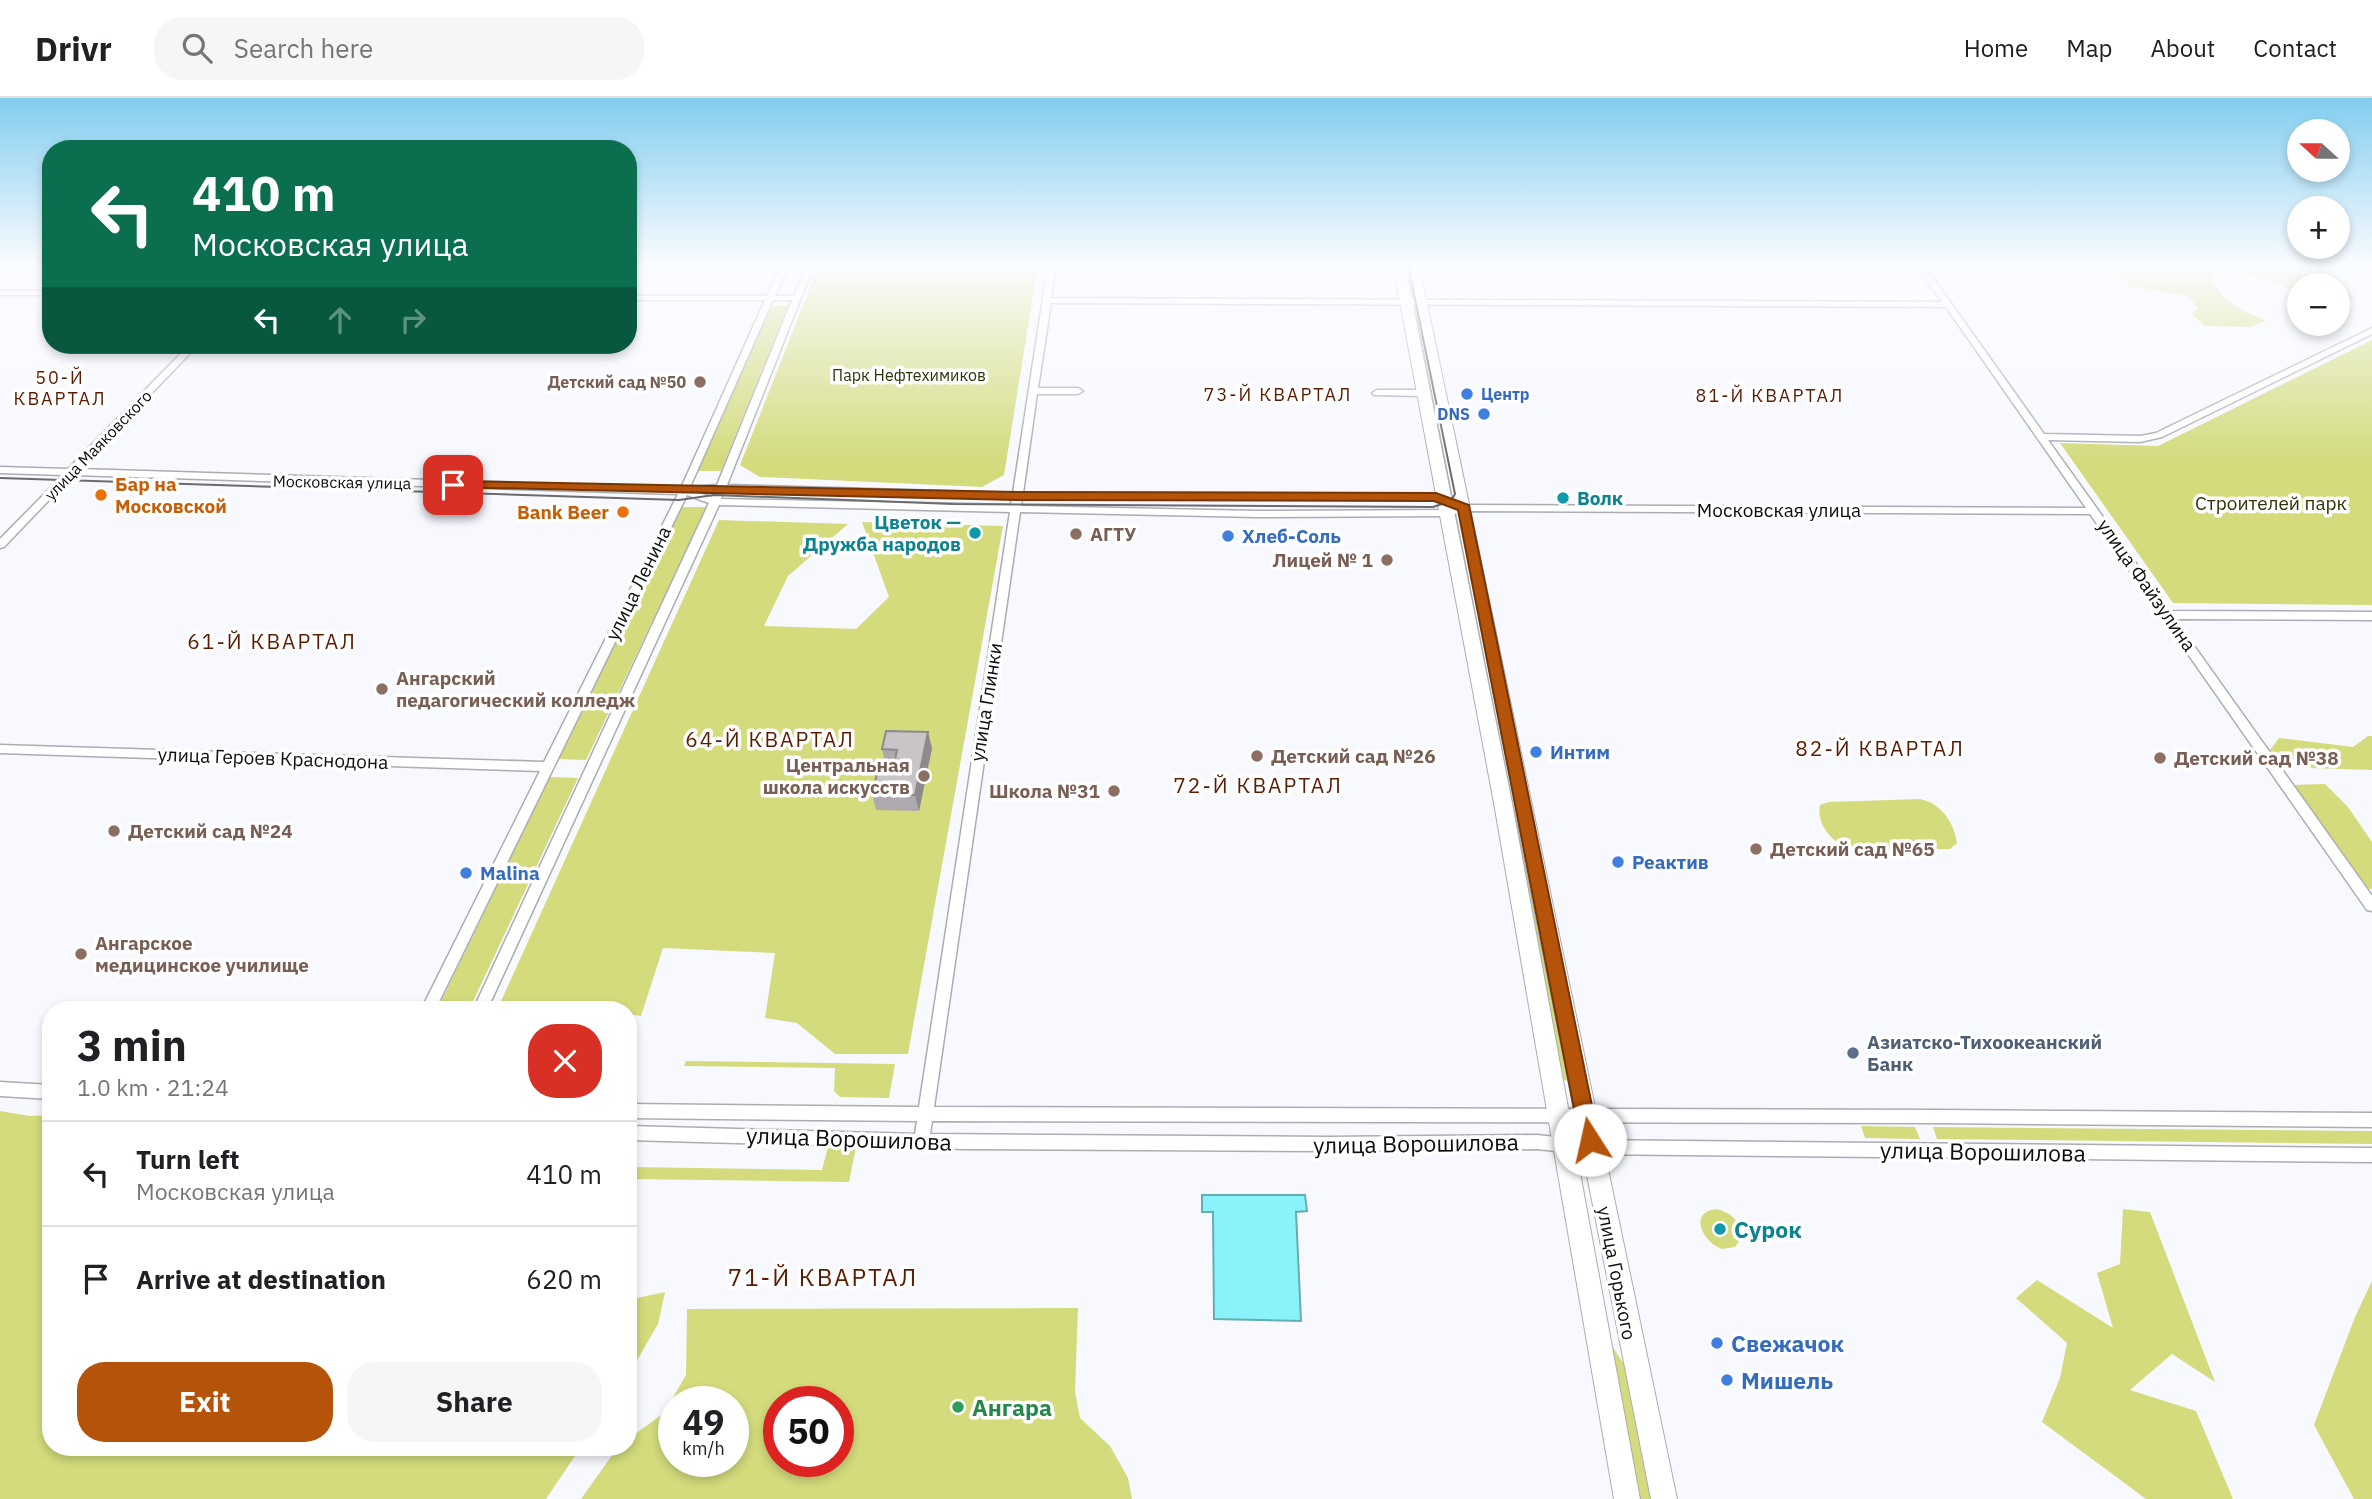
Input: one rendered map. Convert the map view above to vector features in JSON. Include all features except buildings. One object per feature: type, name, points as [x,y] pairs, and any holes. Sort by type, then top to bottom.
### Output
[{"type":"main road","name":"улица Горького","points":[[1410,330],[1420,393],[1446,506],[1560,1115],[1627,1499]]},
{"type":"main road","name":"улица Горького","points":[[1426,330],[1664,1499]]},
{"type":"street","name":"улица Ленина","points":[[432,1001],[684,491],[756,330]]},
{"type":"street","name":"улица Ленина","points":[[484,1001],[715,502],[784,330]]},
{"type":"street","name":"улица Глинки","points":[[922,1139],[1042,330]]},
{"type":"street","name":"улица Файзулина","points":[[1967,330],[2372,906]]},
{"type":"street","points":[[2041,437],[2140,439],[2159,435],[2372,331]]},
{"type":"street","name":"улица Маяковского","points":[[0,545],[185,354]]},
{"type":"street","points":[[1033,391],[1078,391]]},
{"type":"street","points":[[1377,393],[1420,393]]},
{"type":"street","name":"Московская улица","points":[[0,470],[684,491],[721,488],[1464,508],[2095,511]]},
{"type":"street","name":"Московская улица","points":[[684,491],[715,502],[1015,510],[1257,514],[1446,506]]},
{"type":"street","points":[[2169,615],[2372,616]]},
{"type":"street","name":"улица Героев Краснодона","points":[[0,748],[547,767]]},
{"type":"street","points":[[0,1089],[42,1091]]},
{"type":"street","name":"улица Ворошилова","points":[[637,1111],[2372,1120]]},
{"type":"street","name":"улица Ворошилова","points":[[637,1133],[1329,1144],[1537,1142],[1565,1146],[2372,1155]]},
{"type":"green space","points":[[761,330],[778,330],[721,471],[698,471]]},
{"type":"green space","name":"Парк Нефтехимиков","points":[[793,330],[1027,330],[1004,475],[982,487],[760,477],[740,465]]},
{"type":"green space","name":"Строителей парк","points":[[2372,340],[2372,605],[2173,603],[2060,443],[2158,446]]},
{"type":"green space","points":[[682,507],[707,507],[586,760],[557,759]]},
{"type":"green space","points":[[719,520],[848,524],[788,576],[764,626],[856,629],[889,597],[862,522],[1003,526],[908,1054],[835,1054],[797,1023],[765,1018],[775,953],[663,948],[641,1016],[637,1015],[637,1001],[501,1001]]},
{"type":"green space","points":[[2372,736],[2372,770],[2281,767],[2268,753],[2279,738],[2353,747]]},
{"type":"green space","points":[[550,777],[578,778],[473,1001],[441,1001]]},
{"type":"green space","points":[[2325,784],[2348,807],[2372,842],[2372,889],[2364,888],[2291,785]]},
{"type":"green space","points":[[1920,799],[1940,809],[1950,821],[1957,843],[1950,849],[1850,850],[1827,832],[1819,812],[1820,805],[1829,802]]},
{"type":"green space","points":[[1511,813],[1520,813],[1572,1081],[1561,1080]]},
{"type":"green space","points":[[686,1061],[895,1064],[889,1098],[840,1097],[834,1091],[835,1068],[684,1066]]},
{"type":"green space","points":[[0,1111],[42,1115],[42,1456],[575,1456],[546,1499],[0,1499]]},
{"type":"green space","points":[[1861,1126],[1915,1127],[1920,1139],[1865,1138]]},
{"type":"green space","points":[[1933,1127],[2372,1131],[2372,1144],[1937,1139]]},
{"type":"green space","points":[[828,1147],[856,1147],[849,1182],[637,1179],[637,1167],[822,1170]]},
{"type":"green space","points":[[1716,1209],[1731,1215],[1740,1227],[1742,1237],[1735,1247],[1722,1249],[1715,1246],[1701,1228],[1702,1216]]},
{"type":"green space","points":[[2123,1209],[2150,1212],[2215,1382],[2172,1354],[2130,1390],[2196,1411],[2233,1499],[2146,1499],[2042,1422],[2060,1378],[2067,1343],[2016,1298],[2037,1280],[2113,1328],[2097,1273],[2120,1264]]},
{"type":"green space","points":[[2372,1281],[2372,1499],[2354,1499],[2314,1425],[2355,1317]]},
{"type":"green space","points":[[665,1292],[658,1324],[637,1360],[637,1298]]},
{"type":"green space","name":"Ангара","points":[[1078,1308],[1075,1392],[1080,1418],[1110,1446],[1128,1478],[1132,1499],[581,1499],[612,1456],[637,1456],[637,1432],[658,1417],[658,1477],[749,1477],[749,1386],[680,1386],[686,1375],[687,1309]]},
{"type":"green space","points":[[1612,1346],[1626,1367],[1653,1499],[1640,1499]]},
{"type":"water","points":[[1202,1195],[1305,1195],[1307,1211],[1296,1212],[1301,1321],[1214,1319],[1213,1212],[1202,1212]]},
{"type":"tram line","points":[[0,478],[679,500],[714,495],[953,504],[1433,507],[1451,501],[1455,494],[1421,330]]},
{"type":"place","name":"Детский сад №50","points":[[700,382]]},
{"type":"place","name":"Центр","points":[[1467,394]]},
{"type":"place","name":"DNS","points":[[1484,414]]},
{"type":"place","name":"Бар на Московской","points":[[101,495]]},
{"type":"place","name":"Волк","points":[[1563,498]]},
{"type":"place","name":"Bank Beer","points":[[623,512]]},
{"type":"place","name":"Цветок — Дружба народов","points":[[975,533]]},
{"type":"place","name":"АГТУ","points":[[1076,534]]},
{"type":"place","name":"Хлеб-Соль","points":[[1228,536]]},
{"type":"place","name":"Лицей № 1","points":[[1387,560]]},
{"type":"place","name":"Ангарский педагогический колледж","points":[[382,689]]},
{"type":"place","name":"Интим","points":[[1536,752]]},
{"type":"place","name":"Детский сад №26","points":[[1257,756]]},
{"type":"place","name":"Детский сад №38","points":[[2160,758]]},
{"type":"place","name":"Центральная школа искусств","points":[[924,776]]},
{"type":"place","name":"Школа №31","points":[[1114,791]]},
{"type":"place","name":"Детский сад №24","points":[[114,831]]},
{"type":"place","name":"Детский сад №65","points":[[1756,849]]},
{"type":"place","name":"Реактив","points":[[1618,862]]},
{"type":"place","name":"Malina","points":[[466,873]]},
{"type":"place","name":"Ангарское медицинское училище","points":[[81,954]]},
{"type":"place","name":"Азиатско-Тихоокеанский Банк","points":[[1853,1053]]},
{"type":"place","name":"Сурок","points":[[1720,1229]]},
{"type":"place","name":"Свежачок","points":[[1717,1343]]},
{"type":"place","name":"Мишель","points":[[1727,1380]]},
{"type":"place","name":"Ангара","points":[[958,1407]]},
{"type":"district","name":"50-Й КВАРТАЛ","points":[[60,387]]},
{"type":"district","name":"73-Й КВАРТАЛ","points":[[1278,394]]},
{"type":"district","name":"81-Й КВАРТАЛ","points":[[1770,395]]},
{"type":"district","name":"61-Й КВАРТАЛ","points":[[272,641]]},
{"type":"district","name":"64-Й КВАРТАЛ","points":[[770,739]]},
{"type":"district","name":"82-Й КВАРТАЛ","points":[[1880,748]]},
{"type":"district","name":"72-Й КВАРТАЛ","points":[[1258,785]]},
{"type":"district","name":"71-Й КВАРТАЛ","points":[[823,1277]]},
{"type":"route","points":[[453,485],[684,491],[721,488],[1018,496],[1436,497],[1464,508],[1590,1140]]}]
